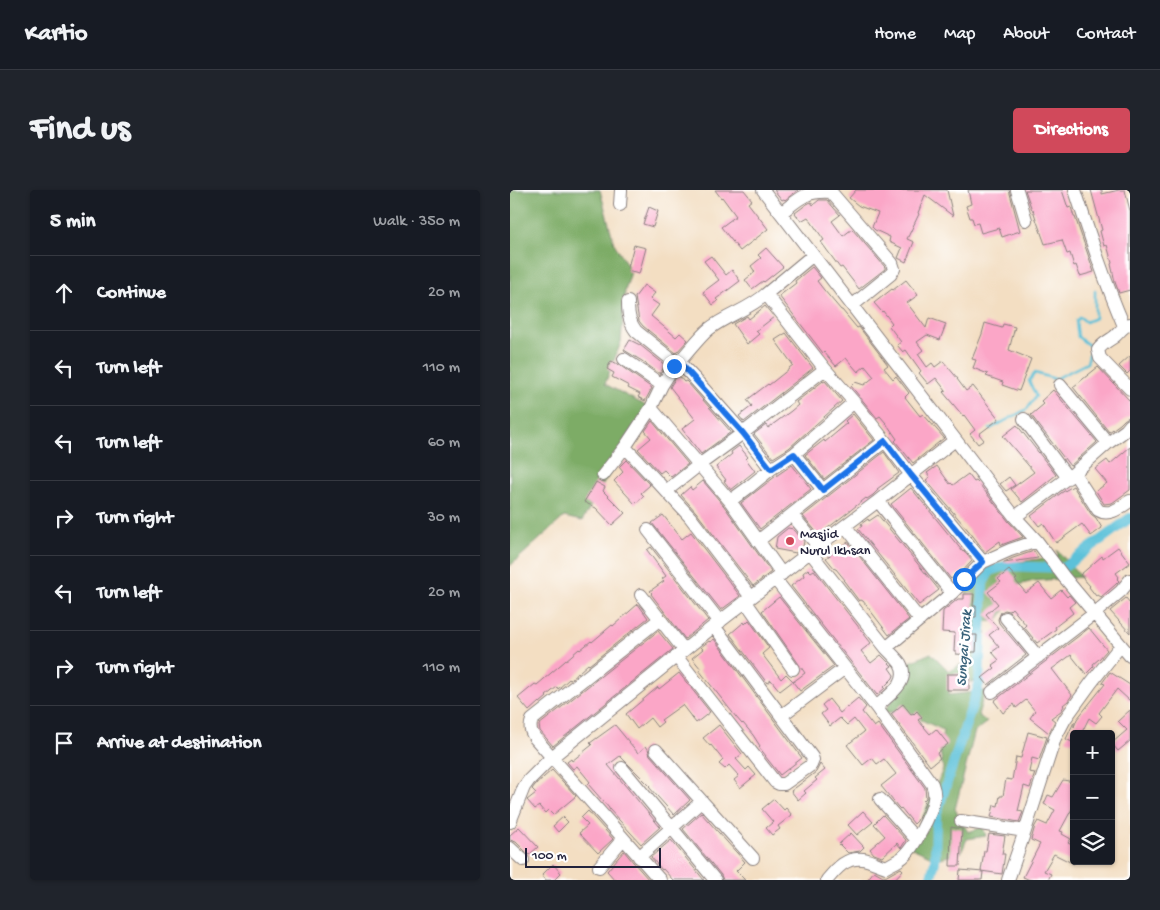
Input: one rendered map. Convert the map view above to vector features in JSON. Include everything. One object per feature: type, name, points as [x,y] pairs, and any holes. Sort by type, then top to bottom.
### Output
[{"type":"street","points":[[620,205],[621,190]]},
{"type":"street","points":[[763,190],[1015,517],[1130,656]]},
{"type":"street","points":[[1017,190],[1026,220]]},
{"type":"street","points":[[1075,190],[1111,296],[1127,325],[1102,345],[1098,350],[1099,355],[1130,389]]},
{"type":"street","points":[[781,213],[809,193],[818,191],[830,192],[892,263],[894,270],[891,274],[853,305]]},
{"type":"street","points":[[603,474],[625,447],[651,408],[674,366],[709,330],[731,315],[759,300],[813,255]]},
{"type":"street","points":[[766,294],[983,562]]},
{"type":"street","points":[[628,302],[629,317],[636,331],[677,364],[680,363],[683,366],[743,433],[771,469]]},
{"type":"street","points":[[624,359],[662,385]]},
{"type":"street","points":[[666,491],[825,368]]},
{"type":"street","points":[[1060,385],[1108,443]]},
{"type":"street","points":[[730,502],[771,469],[794,454],[854,402]]},
{"type":"street","points":[[651,408],[730,502],[844,668],[876,707],[932,784],[934,799],[925,824],[903,857],[886,867],[864,859],[850,860],[839,866],[827,880]]},
{"type":"street","points":[[1024,419],[1098,510],[1107,513],[1130,501]]},
{"type":"street","points":[[1015,517],[1071,476],[1130,425]]},
{"type":"street","points":[[510,822],[528,780],[552,757],[680,653],[956,440]]},
{"type":"street","points":[[758,541],[885,441]]},
{"type":"street","points":[[625,447],[690,517],[793,669]]},
{"type":"street","points":[[794,454],[823,490]]},
{"type":"street","points":[[878,501],[952,593]]},
{"type":"street","points":[[792,515],[814,549],[903,669],[904,676],[899,685],[876,707]]},
{"type":"street","points":[[845,526],[920,620]]},
{"type":"street","points":[[641,595],[660,619],[680,653],[775,782],[784,784],[811,765],[812,757],[648,530]]},
{"type":"street","points":[[886,648],[952,593],[983,562],[1010,550],[1040,546]]},
{"type":"street","points":[[992,692],[1095,613],[1121,591],[1130,580]]},
{"type":"street","points":[[1006,618],[1038,657]]},
{"type":"street","points":[[660,619],[532,720],[530,726],[535,738],[660,880]]},
{"type":"street","points":[[1008,880],[1055,738],[1091,683],[1121,645]]},
{"type":"street","points":[[781,716],[844,668]]},
{"type":"street","points":[[656,750],[753,858]]},
{"type":"street","points":[[622,768],[716,880]]},
{"type":"street","points":[[880,799],[916,839]]},
{"type":"street","points":[[639,857],[702,801]]},
{"type":"street","points":[[961,821],[1025,832]]},
{"type":"street","points":[[599,867],[623,840]]},
{"type":"street","points":[[510,848],[523,860]]},
{"type":"green space","points":[[510,190],[600,190],[614,243],[631,272],[625,291],[621,342],[605,384],[648,407],[582,521],[564,517],[510,566]]},
{"type":"green space","points":[[1057,550],[1081,577],[1034,581],[1014,586],[1005,610],[997,621],[980,622],[987,634],[973,645],[984,663],[977,681],[951,685],[948,695],[985,691],[978,715],[987,722],[975,731],[955,809],[968,832],[983,827],[986,836],[967,839],[961,853],[936,859],[910,847],[943,769],[940,750],[943,730],[902,711],[883,713],[910,675],[908,663],[931,653],[949,671],[969,660],[964,599],[972,579],[993,566],[1058,556]]},
{"type":"building","points":[[715,190],[744,190],[752,200],[748,203],[768,229],[740,251],[721,227],[736,216]]},
{"type":"building","points":[[774,190],[798,190],[785,200],[782,200]]},
{"type":"building","points":[[856,190],[947,190],[953,216],[925,195],[919,214],[907,239],[914,242],[906,262],[898,258],[902,248],[889,242],[890,237],[872,227],[878,213],[859,206],[849,198]]},
{"type":"building","points":[[968,190],[1009,190],[1020,231],[1002,237],[999,228],[981,233],[978,223],[974,224],[972,218],[970,218],[966,206],[971,204]]},
{"type":"building","points":[[1025,190],[1062,190],[1068,208],[1071,207],[1075,217],[1094,272],[1080,276],[1076,265],[1074,266],[1070,253],[1067,254],[1062,240],[1045,244]]},
{"type":"building","points":[[1091,190],[1102,190],[1102,194],[1125,190],[1130,211],[1130,290],[1119,293],[1107,245],[1104,246],[1100,231],[1102,230]]},
{"type":"building","points":[[819,200],[827,200],[840,215],[832,221],[843,236],[852,229],[885,267],[885,269],[859,289],[842,267],[840,268],[821,242],[824,240],[808,217],[801,221],[795,213],[807,204],[811,202],[813,205]]},
{"type":"building","points":[[649,207],[658,211],[653,227],[643,224]]},
{"type":"building","points":[[634,245],[646,248],[639,274],[627,271]]},
{"type":"building","points":[[766,248],[783,267],[752,289],[745,280],[755,272],[751,266],[761,258],[758,255]]},
{"type":"building","points":[[711,256],[726,275],[732,270],[740,281],[716,299],[718,301],[713,305],[703,292],[719,280],[704,261]]},
{"type":"building","points":[[812,267],[821,278],[817,281],[857,328],[859,327],[888,365],[884,368],[893,379],[896,376],[909,393],[905,397],[920,416],[923,414],[944,438],[913,463],[895,441],[897,439],[886,423],[880,416],[877,418],[851,386],[855,382],[864,385],[874,377],[865,366],[858,372],[846,358],[836,366],[823,353],[779,296]]},
{"type":"building","points":[[906,280],[918,295],[907,303],[926,328],[929,318],[946,324],[940,340],[927,335],[917,342],[923,350],[918,354],[927,367],[932,363],[935,367],[943,361],[966,391],[973,386],[999,419],[979,434],[984,440],[978,444],[970,434],[975,430],[943,392],[946,391],[936,378],[928,384],[919,373],[921,371],[906,350],[903,352],[897,345],[901,342],[889,326],[892,323],[874,303]]},
{"type":"building","points":[[644,285],[655,293],[650,299],[659,305],[651,316],[676,337],[680,333],[688,340],[676,353],[639,321],[635,297]]},
{"type":"building","points":[[765,306],[774,317],[756,331],[759,334],[747,344],[733,324],[747,316],[749,319]]},
{"type":"building","points":[[985,323],[1002,328],[1003,324],[1015,327],[1009,350],[1031,359],[1019,391],[1002,385],[1003,382],[986,376],[988,374],[973,368],[976,360],[972,359]]},
{"type":"building","points":[[786,333],[813,368],[744,422],[739,416],[752,406],[747,400],[793,365],[775,340]]},
{"type":"building","points":[[630,340],[640,345],[665,365],[660,374],[624,350]]},
{"type":"building","points":[[1130,356],[1130,371],[1127,374],[1119,366]]},
{"type":"building","points":[[611,361],[652,388],[645,401],[638,397],[640,394],[628,388],[629,386],[612,377],[614,373],[607,369]]},
{"type":"building","points":[[1098,367],[1130,401],[1130,416],[1109,432],[1073,387]]},
{"type":"building","points":[[679,376],[684,382],[688,383],[731,432],[701,454],[682,429],[695,419],[670,387]]},
{"type":"building","points":[[823,381],[842,401],[789,448],[773,458],[754,434],[766,425],[768,428],[791,411],[798,405],[796,402]]},
{"type":"building","points":[[1053,390],[1097,442],[1070,466],[1031,415],[1044,404],[1041,401]]},
{"type":"building","points":[[853,414],[874,440],[824,479],[805,455],[837,432]]},
{"type":"building","points":[[652,421],[688,464],[671,477],[664,470],[660,473],[638,449],[651,438],[645,431]]},
{"type":"building","points":[[1017,425],[1056,475],[1022,502],[1011,489],[1034,472],[1003,436]]},
{"type":"building","points":[[739,446],[748,457],[746,459],[755,471],[731,490],[716,467]]},
{"type":"building","points":[[1130,447],[1130,490],[1112,503],[1104,504],[1096,491],[1107,483],[1095,469],[1107,460],[1110,464]]},
{"type":"building","points":[[884,452],[899,473],[819,535],[803,516]]},
{"type":"building","points":[[626,460],[650,485],[641,493],[644,496],[635,504],[614,481],[623,472],[619,467]]},
{"type":"building","points":[[792,465],[811,489],[760,529],[741,503]]},
{"type":"building","points":[[937,466],[950,484],[953,485],[968,474],[974,482],[976,481],[980,485],[1023,537],[1001,545],[1000,541],[985,552],[926,480],[930,477],[927,473]]},
{"type":"building","points":[[1009,477],[1015,485],[1006,491],[1000,484]]},
{"type":"building","points":[[703,481],[724,506],[771,572],[753,586],[681,495],[690,487],[692,490]]},
{"type":"building","points":[[596,482],[605,487],[603,491],[625,513],[612,525],[596,508],[584,502]]},
{"type":"building","points":[[1073,486],[1102,528],[1091,536],[1082,524],[1056,543],[1043,523],[1039,526],[1031,516]]},
{"type":"building","points":[[911,488],[972,561],[959,575],[951,579],[891,504]]},
{"type":"building","points":[[663,515],[682,539],[691,532],[740,596],[721,610],[652,523]]},
{"type":"building","points":[[878,515],[939,590],[919,605],[858,529],[868,519],[869,521]]},
{"type":"building","name":"Masjid Nurul Ikhsan","points":[[788,528],[793,529],[804,541],[803,547],[796,553],[775,549],[777,537]]},
{"type":"building","points":[[848,542],[909,619],[889,635],[863,601],[859,601],[845,580],[826,558]]},
{"type":"building","points":[[651,547],[708,620],[685,639],[651,594],[650,591],[664,581],[662,579],[666,576],[647,550]]},
{"type":"building","points":[[1118,547],[1130,563],[1116,573],[1119,581],[1115,585],[1101,597],[1096,596],[1080,575],[1102,556],[1103,558]]},
{"type":"building","points":[[1034,551],[1038,558],[1004,563],[1013,558]]},
{"type":"building","points":[[808,569],[811,572],[814,570],[871,643],[861,651],[871,663],[881,655],[892,666],[889,668],[894,675],[893,678],[877,695],[791,586],[804,576],[803,573]]},
{"type":"building","points":[[1009,570],[1026,593],[1039,583],[1051,598],[1061,590],[1067,597],[1069,595],[1075,602],[1069,607],[1073,613],[1037,643],[1024,627],[1026,625],[1012,608],[1009,611],[1001,612],[998,619],[999,623],[1026,655],[988,685],[982,678],[995,668],[992,665],[999,660],[992,652],[999,647],[989,635],[998,628],[986,614],[998,604],[988,592],[1001,582],[998,579]]},
{"type":"building","points":[[964,594],[974,594],[973,606],[976,606],[976,617],[972,617],[971,635],[977,635],[976,652],[969,652],[969,655],[956,654],[956,651],[954,651],[955,633],[942,632],[943,611],[958,599],[964,599]]},
{"type":"building","points":[[779,597],[834,666],[800,691],[793,682],[805,673],[762,611]]},
{"type":"building","points":[[1126,598],[1130,603],[1130,633],[1110,611]]},
{"type":"building","points":[[638,604],[648,618],[570,680],[558,689],[557,687],[529,711],[518,698],[535,684],[537,685],[579,649],[613,626]]},
{"type":"building","points":[[749,620],[769,648],[762,654],[781,679],[786,674],[793,681],[780,691],[771,680],[767,683],[730,634]]},
{"type":"building","points":[[1089,628],[1107,650],[1086,674],[1071,655],[1052,669],[1072,695],[1063,705],[1061,711],[1051,718],[1055,721],[1049,733],[1030,718],[1035,711],[1026,700],[1016,708],[1014,704],[1003,713],[994,701]]},
{"type":"building","points":[[658,631],[673,649],[553,746],[540,731],[539,725]]},
{"type":"building","points":[[714,639],[802,758],[780,775],[765,756],[753,735],[736,717],[699,670],[701,669],[692,658],[703,649],[701,647]]},
{"type":"building","points":[[1110,672],[1130,685],[1130,701],[1117,689],[1099,713],[1102,716],[1096,723],[1089,718],[1083,730],[1070,730],[1074,722],[1074,727],[1077,719],[1105,684],[1102,683]]},
{"type":"building","points":[[679,673],[710,712],[696,723],[682,705],[661,720],[663,722],[657,727],[650,718],[637,729],[626,714],[658,687],[659,689]]},
{"type":"building","points":[[947,674],[969,674],[969,690],[947,690]]},
{"type":"building","points":[[858,698],[866,707],[862,712],[874,727],[878,724],[925,788],[926,798],[923,801],[925,803],[914,824],[881,786],[896,774],[884,759],[877,764],[872,758],[863,765],[847,745],[864,732],[854,719],[847,725],[840,718],[830,726],[821,714],[826,710],[822,705],[829,699],[840,713]]},
{"type":"building","points":[[903,704],[911,714],[917,711],[922,717],[918,720],[930,734],[936,729],[948,744],[937,753],[940,758],[930,766],[891,714]]},
{"type":"building","points":[[1130,710],[1130,741],[1118,751],[1115,747],[1115,740],[1127,730],[1118,721]]},
{"type":"building","points":[[615,725],[638,753],[646,746],[650,755],[690,800],[674,815],[650,786],[620,756],[608,765],[660,827],[641,844],[588,784],[590,782],[577,766],[573,769],[567,762],[571,759],[572,761],[592,745],[590,743]]},
{"type":"building","points":[[719,725],[742,754],[736,759],[746,770],[749,767],[756,775],[740,788],[734,780],[739,776],[729,765],[725,769],[719,764],[723,760],[703,738]]},
{"type":"building","points":[[1070,730],[1070,741],[1066,739]]},
{"type":"building","points":[[1028,732],[1047,737],[1039,760],[1032,758],[1029,772],[1035,773],[1030,788],[1024,786],[1018,811],[1023,812],[1019,822],[991,817],[994,805],[998,806],[1000,796],[1003,796],[1006,779],[1012,780],[1016,757],[1021,758]]},
{"type":"building","points":[[820,764],[825,770],[815,778],[817,780],[804,791],[806,793],[798,800],[791,791],[816,772]]},
{"type":"building","points":[[552,770],[576,796],[553,815],[548,810],[545,813],[539,806],[535,809],[527,800],[536,793],[532,789],[535,785]]},
{"type":"building","points":[[1063,780],[1070,781],[1070,812],[1060,831],[1070,838],[1068,843],[1070,844],[1070,862],[1054,854],[1044,871],[1051,874],[1048,880],[1030,880],[1023,877],[1040,844],[1031,840],[1038,821],[1047,825],[1055,810],[1044,804],[1048,795],[1053,797]]},
{"type":"building","points":[[774,799],[784,810],[786,808],[792,815],[778,826],[780,829],[772,835],[766,828],[773,822],[762,809]]},
{"type":"building","points":[[588,811],[613,839],[598,853],[579,833],[588,825],[581,818]]},
{"type":"building","points":[[863,811],[873,822],[857,835],[848,825]]},
{"type":"building","points":[[701,813],[745,862],[736,871],[745,880],[723,880],[721,875],[683,829]]},
{"type":"building","points":[[883,815],[906,840],[901,848],[897,843],[882,857],[874,854],[870,849],[885,836],[874,824]]},
{"type":"building","points":[[563,817],[568,822],[558,832],[553,826]]},
{"type":"building","points":[[519,827],[538,847],[529,855],[516,842],[510,840],[510,835]]},
{"type":"building","points":[[951,827],[962,829],[960,866],[950,866]]},
{"type":"building","points":[[851,833],[864,847],[860,851],[848,853],[839,844]]},
{"type":"building","points":[[989,834],[1005,836],[1002,854],[1005,854],[1002,874],[981,871]]},
{"type":"building","points":[[671,840],[704,880],[673,880],[651,857]]},
{"type":"building","points":[[624,851],[649,880],[615,880],[607,871]]},
{"type":"building","points":[[553,864],[561,873],[554,880],[546,880],[542,875]]},
{"type":"building","points":[[901,868],[903,870],[894,880],[867,880],[874,871],[885,877]]},
{"type":"building","points":[[960,870],[983,872],[982,880],[959,880]]},
{"type":"waterway","points":[[990,429],[1027,409],[1036,396],[1029,381],[1035,373],[1055,379],[1087,363],[1091,347],[1078,337],[1076,321],[1080,317],[1086,322],[1095,318],[1095,291]]},
{"type":"waterway","name":"Sungai Jirak","points":[[930,880],[935,862],[936,816],[979,684],[983,583],[990,571],[1005,566],[1063,568],[1130,518]]},
{"type":"place","name":"Masjid Nurul Ikhsan","points":[[790,541]]},
{"type":"route","points":[[674,366],[680,363],[683,366],[743,433],[771,469],[794,454],[823,490],[885,441],[983,562],[964,579]]}]
